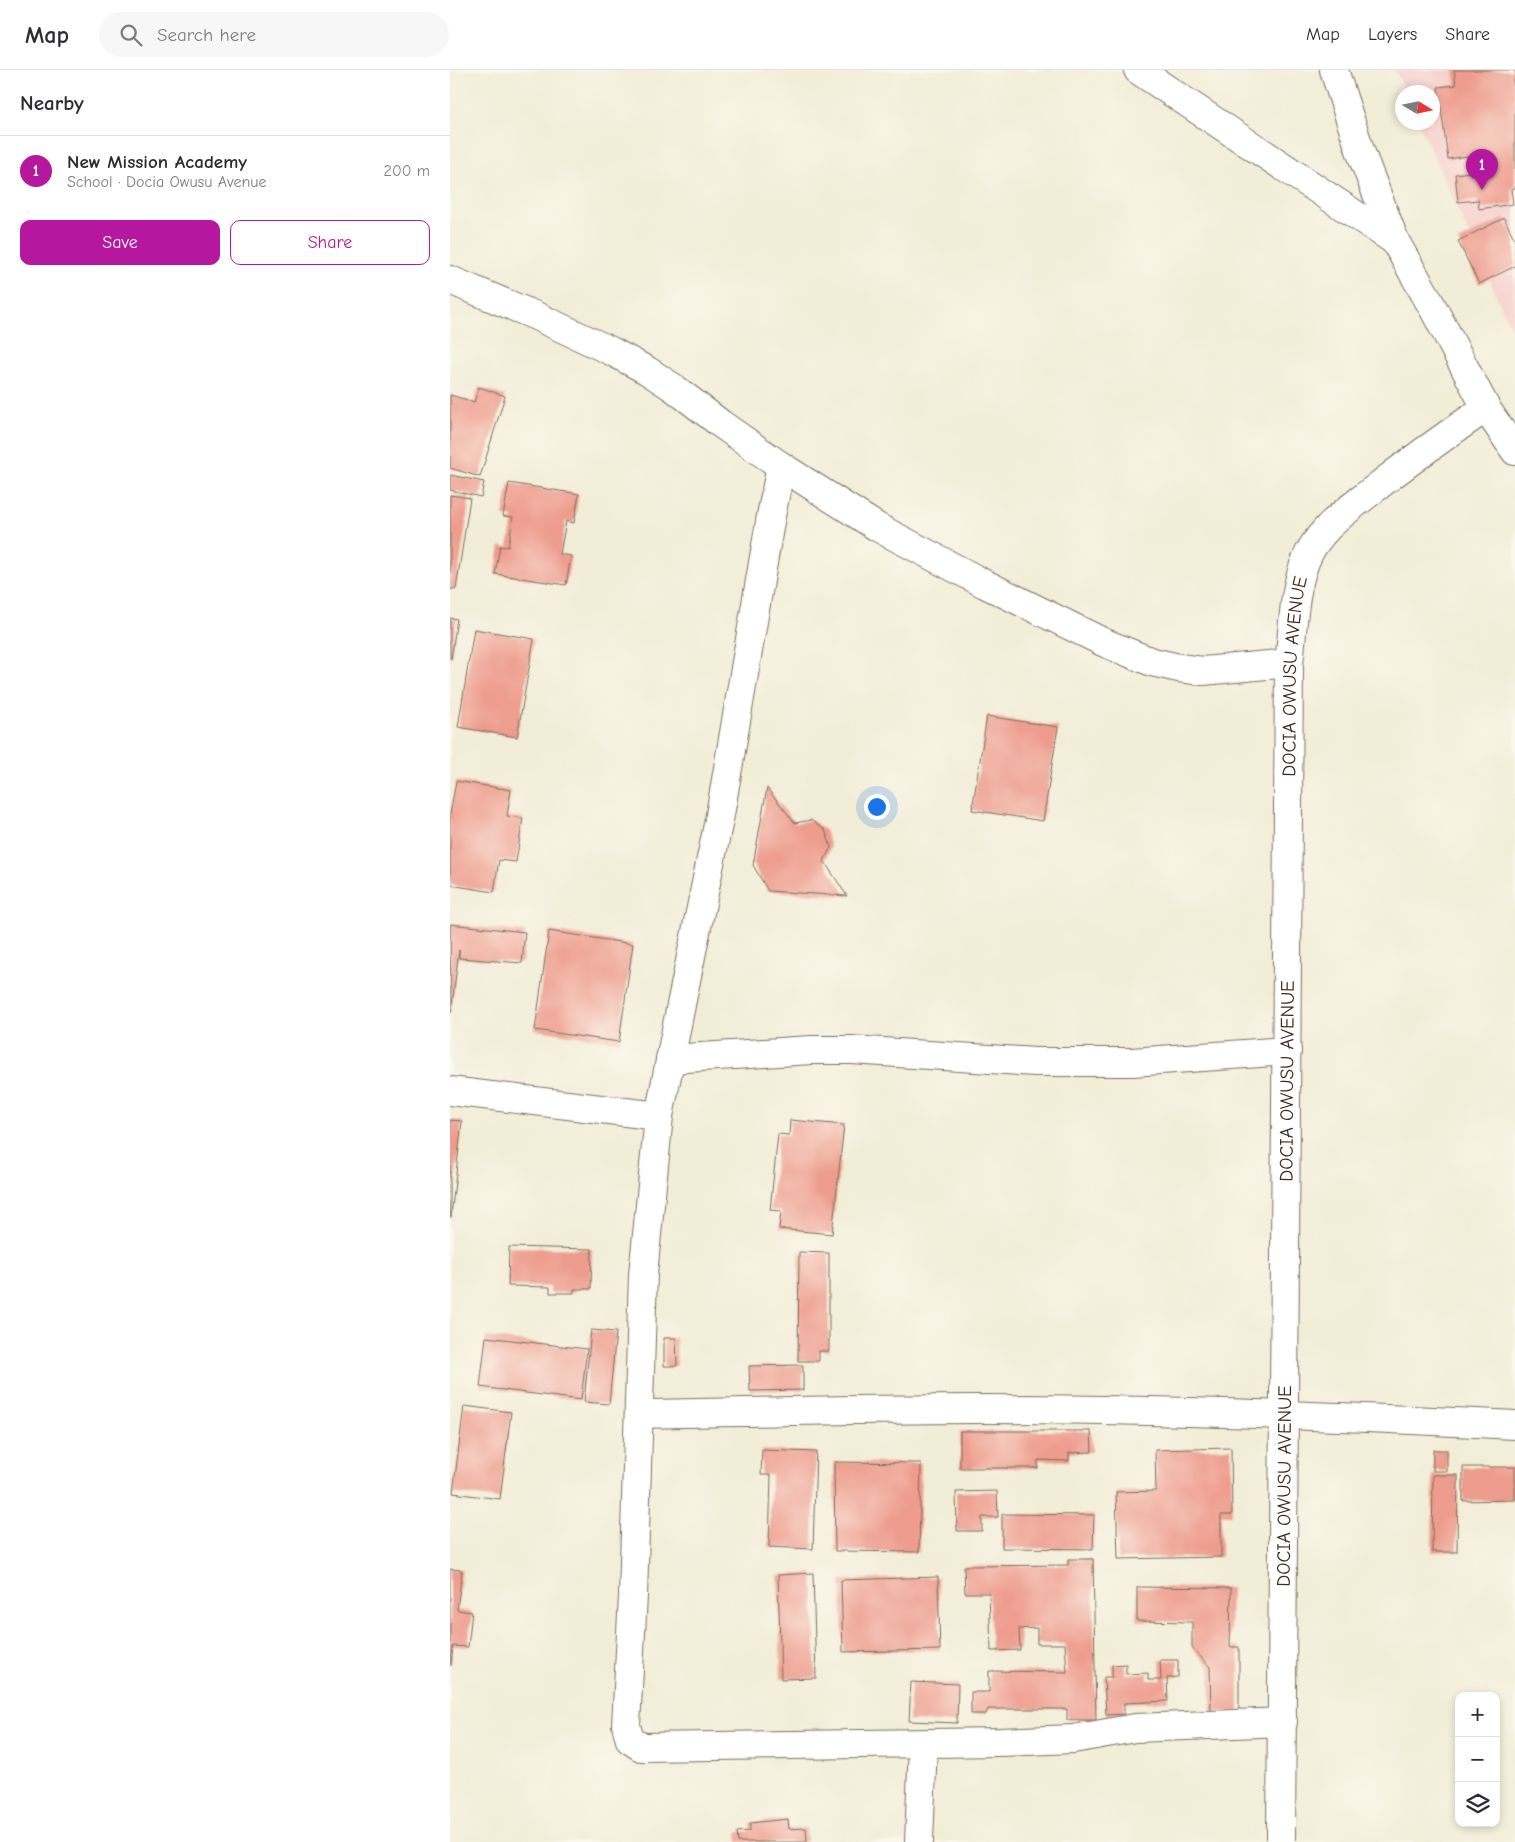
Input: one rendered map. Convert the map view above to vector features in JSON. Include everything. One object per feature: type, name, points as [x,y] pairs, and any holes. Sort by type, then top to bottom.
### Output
[{"type":"street","points":[[1138,70],[1395,241]]},
{"type":"street","points":[[1334,70],[1361,152],[1395,241],[1434,308],[1486,408],[1515,451]]},
{"type":"street","points":[[450,280],[536,316],[648,371],[781,466],[877,527],[1072,628],[1152,662],[1178,668],[1203,671],[1289,663]]},
{"type":"street","name":"DOCIA OWUSU AVENUE","points":[[1281,1842],[1289,663],[1300,578],[1306,560],[1320,536],[1336,520],[1403,466],[1486,408]]},
{"type":"street","points":[[781,466],[770,516],[720,816],[660,1116],[643,1274],[633,1596],[626,1726],[630,1740],[641,1746],[923,1744],[1073,1739],[1135,1728],[1283,1722]]},
{"type":"street","points":[[670,1059],[811,1050],[852,1050],[1035,1062],[1132,1062],[1287,1051]]},
{"type":"street","points":[[450,1091],[660,1116]]},
{"type":"street","points":[[639,1414],[977,1409],[1284,1414],[1515,1425]]},
{"type":"street","points":[[919,1842],[923,1744]]},
{"type":"shaded area","points":[[1395,70],[1515,70],[1515,337],[1422,130],[1440,130],[1440,85],[1402,85]]},
{"type":"building","points":[[1454,70],[1515,70],[1515,80],[1513,80],[1515,93],[1515,188],[1511,189],[1513,204],[1479,209],[1478,200],[1458,202],[1455,174],[1470,172],[1468,156],[1448,159],[1440,101],[1440,87],[1456,85]]},
{"type":"building","points":[[1504,218],[1515,240],[1515,266],[1479,284],[1458,241]]},
{"type":"building","points":[[479,387],[505,396],[480,477],[450,468],[450,395],[474,402]]},
{"type":"building","points":[[450,475],[484,482],[481,497],[450,490]]},
{"type":"building","points":[[509,483],[579,494],[574,523],[566,521],[560,554],[571,556],[566,585],[495,574],[500,546],[508,547],[513,517],[503,516]]},
{"type":"building","points":[[450,495],[470,498],[456,589],[450,589]]},
{"type":"building","points":[[450,618],[457,619],[451,659],[450,658]]},
{"type":"building","points":[[474,629],[534,639],[517,737],[458,727]]},
{"type":"building","points":[[987,716],[1058,727],[1043,821],[972,810]]},
{"type":"building","points":[[456,781],[511,790],[507,816],[523,818],[516,862],[499,860],[494,892],[450,885],[450,815]]},
{"type":"building","points":[[767,788],[795,823],[811,820],[825,830],[831,847],[824,861],[847,896],[768,891],[753,865]]},
{"type":"building","points":[[450,924],[525,932],[522,963],[459,958],[459,950],[451,1013]]},
{"type":"building","points":[[549,931],[633,944],[619,1042],[535,1030]]},
{"type":"building","points":[[450,1120],[462,1121],[451,1217],[450,1217]]},
{"type":"building","points":[[790,1120],[844,1125],[832,1234],[779,1229],[781,1211],[770,1210],[778,1134],[789,1135]]},
{"type":"building","points":[[509,1247],[592,1249],[591,1289],[574,1289],[574,1293],[550,1293],[550,1287],[508,1286]]},
{"type":"building","points":[[799,1252],[829,1253],[829,1351],[819,1351],[819,1361],[798,1361]]},
{"type":"building","points":[[591,1330],[616,1332],[609,1404],[584,1402]]},
{"type":"building","points":[[486,1337],[587,1349],[581,1400],[480,1387]]},
{"type":"building","points":[[664,1338],[676,1338],[677,1366],[664,1366]]},
{"type":"building","points":[[803,1365],[803,1390],[750,1391],[749,1366]]},
{"type":"building","points":[[464,1406],[511,1412],[500,1499],[453,1493]]},
{"type":"building","points":[[960,1431],[1091,1431],[1092,1452],[1069,1453],[1069,1461],[1038,1460],[1038,1468],[960,1468]]},
{"type":"building","points":[[1231,1448],[1232,1515],[1221,1515],[1221,1557],[1118,1559],[1116,1492],[1156,1491],[1155,1450]]},
{"type":"building","points":[[762,1450],[816,1452],[813,1549],[769,1547],[771,1475],[761,1475]]},
{"type":"building","points":[[1433,1450],[1447,1450],[1447,1471],[1433,1471]]},
{"type":"building","points":[[834,1462],[921,1463],[919,1552],[835,1551]]},
{"type":"building","points":[[1463,1467],[1515,1467],[1515,1500],[1463,1501]]},
{"type":"building","points":[[1433,1475],[1458,1475],[1457,1552],[1432,1552]]},
{"type":"building","points":[[997,1491],[998,1517],[982,1517],[982,1531],[957,1531],[956,1492]]},
{"type":"building","points":[[1002,1514],[1094,1515],[1093,1549],[1002,1548]]},
{"type":"building","points":[[1068,1559],[1093,1559],[1096,1720],[1067,1720],[1067,1709],[988,1709],[986,1714],[971,1714],[971,1692],[989,1692],[989,1671],[1067,1672],[1065,1644],[1037,1644],[1037,1628],[1019,1629],[1020,1650],[991,1651],[989,1593],[965,1593],[964,1566],[1068,1565]]},
{"type":"building","points":[[450,1569],[462,1570],[457,1610],[472,1612],[468,1647],[453,1646],[451,1665],[450,1665]]},
{"type":"building","points":[[813,1573],[816,1678],[781,1679],[778,1575]]},
{"type":"building","points":[[938,1577],[940,1650],[843,1652],[841,1580]]},
{"type":"building","points":[[1137,1587],[1231,1588],[1230,1647],[1239,1647],[1239,1712],[1211,1712],[1210,1667],[1192,1648],[1192,1622],[1137,1621]]},
{"type":"building","points":[[1160,1660],[1178,1660],[1178,1677],[1167,1678],[1168,1701],[1124,1703],[1124,1714],[1106,1715],[1104,1677],[1112,1677],[1112,1665],[1126,1664],[1126,1674],[1148,1673],[1148,1680],[1161,1680]]},
{"type":"building","points":[[911,1682],[958,1684],[957,1723],[909,1721]]},
{"type":"building","points":[[788,1819],[789,1829],[806,1828],[807,1842],[738,1842],[737,1832],[750,1831],[750,1823]]},
{"type":"place","name":"New Mission Academy","points":[[1482,190]]}]
